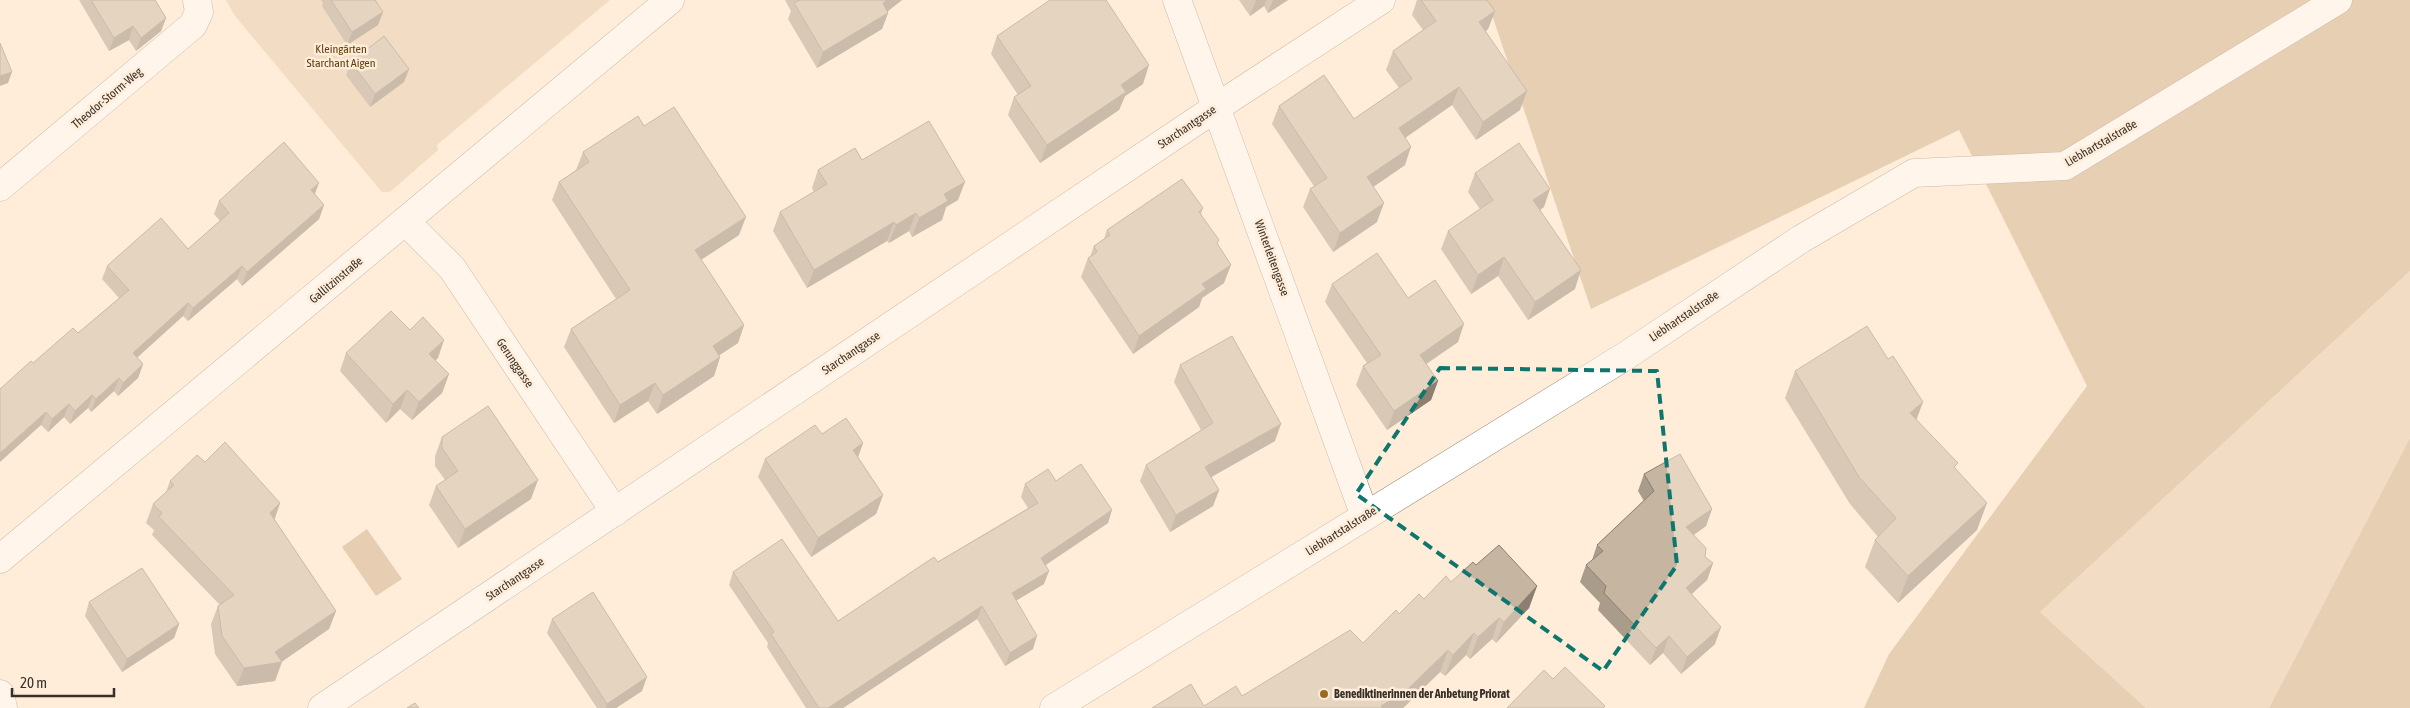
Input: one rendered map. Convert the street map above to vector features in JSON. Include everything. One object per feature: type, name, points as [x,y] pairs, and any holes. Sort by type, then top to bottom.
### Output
[{"type":"street","name":"Theodor-Storm-Weg","points":[[0,188],[193,25],[198,12],[197,0]]},
{"type":"street","name":"Gallitzinstraße","points":[[0,559],[670,0]]},
{"type":"street","name":"Winterleitengasse","points":[[1177,0],[1365,516]]},
{"type":"street","name":"Starchantgasse","points":[[322,708],[1217,107],[1381,0]]},
{"type":"street","name":"Liebhartstalstraße","points":[[1054,708],[1627,355],[1801,239],[1914,172],[2065,166],[2338,0]]},
{"type":"street","name":"Gerunggasse","points":[[406,222],[452,268],[615,512]]},
{"type":"street","points":[[0,694],[3,708]]},
{"type":"highlighted area","points":[[1440,368],[1657,371],[1677,565],[1603,671],[1356,494]]},
{"type":"green space","name":"Kleingärten Starchant Aigen","points":[[226,0],[610,0],[437,145],[438,150],[390,192],[382,192],[235,16]]},
{"type":"green space","points":[[2410,271],[2410,438],[2269,708],[2146,708],[2040,612]]},
{"type":"shaded area","points":[[1487,0],[2410,0],[2410,271],[2040,612],[2146,708],[1864,708],[1889,654],[2087,386],[1959,130],[1591,309]]},
{"type":"shaded area","points":[[2410,438],[2410,708],[2269,708]]},
{"type":"shaded area","points":[[367,529],[402,579],[376,596],[342,547]]},
{"type":"building","points":[[91,0],[155,0],[166,18],[141,38],[133,26],[114,38]]},
{"type":"building","points":[[331,0],[375,0],[383,12],[352,32]]},
{"type":"building","points":[[800,0],[887,0],[883,3],[888,13],[823,52],[794,3]]},
{"type":"building","points":[[1050,0],[1106,0],[1149,65],[1121,85],[1126,92],[1047,145],[1014,97],[1031,86],[997,36]]},
{"type":"building","points":[[1421,0],[1487,0],[1495,11],[1479,22],[1527,91],[1483,122],[1459,87],[1399,128],[1411,147],[1367,177],[1384,203],[1340,233],[1310,189],[1327,178],[1279,106],[1324,75],[1354,119],[1412,79],[1393,51],[1436,21]]},
{"type":"building","points":[[384,36],[409,69],[375,94],[351,62]]},
{"type":"building","points":[[0,43],[12,72],[0,76]]},
{"type":"building","points":[[674,107],[746,217],[695,250],[744,325],[713,346],[720,357],[663,395],[655,383],[620,405],[571,329],[630,290],[559,182],[589,162],[583,152],[638,116],[644,126]]},
{"type":"building","points":[[929,121],[965,182],[944,194],[948,201],[919,218],[916,213],[896,225],[894,222],[814,270],[780,212],[827,184],[818,170],[855,148],[862,160]]},
{"type":"building","points":[[284,142],[319,183],[311,190],[324,205],[247,272],[242,266],[193,308],[188,303],[133,353],[143,364],[123,383],[119,378],[96,399],[92,395],[75,411],[69,404],[52,419],[46,412],[0,453],[0,389],[31,361],[33,363],[73,328],[78,333],[129,290],[107,266],[161,218],[188,249],[229,213],[219,201]]},
{"type":"building","points":[[1519,143],[1550,189],[1533,200],[1581,270],[1535,302],[1504,257],[1478,275],[1448,231],[1493,200],[1475,173]]},
{"type":"building","points":[[1182,179],[1203,208],[1199,212],[1219,240],[1217,243],[1231,265],[1202,284],[1206,289],[1139,336],[1088,258],[1097,252],[1094,246],[1110,235],[1107,230]]},
{"type":"building","points":[[1377,253],[1408,298],[1435,280],[1464,324],[1420,355],[1438,381],[1394,411],[1363,366],[1381,355],[1332,284]]},
{"type":"building","points":[[391,311],[410,330],[423,317],[444,340],[429,354],[449,374],[419,402],[407,390],[393,404],[346,353]]},
{"type":"building","points":[[1867,326],[1888,359],[1893,356],[1923,402],[1910,413],[1958,463],[1954,467],[1987,503],[1908,576],[1875,540],[1896,518],[1859,477],[1795,371]]},
{"type":"building","points":[[1232,336],[1281,424],[1205,467],[1219,490],[1176,515],[1146,465],[1213,423],[1180,365]]},
{"type":"building","points":[[488,406],[538,480],[465,529],[436,486],[458,471],[442,448],[442,437]]},
{"type":"building","points":[[846,418],[863,443],[853,450],[883,495],[818,538],[765,459],[815,425],[822,434]]},
{"type":"building","points":[[225,442],[280,503],[270,513],[336,611],[275,652],[282,662],[244,668],[222,636],[218,606],[234,595],[159,517],[162,513],[153,504],[174,485],[170,481],[197,455],[205,462]]},
{"type":"building","points":[[1680,454],[1712,509],[1686,527],[1706,548],[1705,557],[1713,563],[1686,588],[1721,627],[1687,657],[1669,636],[1656,648],[1604,593],[1606,586],[1586,565],[1603,551],[1597,545],[1654,491],[1644,474]]},
{"type":"building","points":[[1081,464],[1112,510],[1041,558],[1049,571],[1012,593],[1037,636],[1010,653],[982,606],[828,708],[819,708],[771,634],[774,632],[733,572],[782,539],[838,621],[934,557],[938,562],[1038,503],[1025,484],[1048,469],[1056,481]]},
{"type":"building","points":[[1499,545],[1537,586],[1504,622],[1499,618],[1478,637],[1474,633],[1453,655],[1448,650],[1406,691],[1381,706],[1383,708],[1152,708],[1191,684],[1204,706],[1236,686],[1242,696],[1350,630],[1363,643],[1396,610],[1399,614],[1419,594],[1424,599],[1446,576],[1451,582],[1473,562],[1476,565]]},
{"type":"building","points":[[142,568],[179,624],[127,659],[89,602]]},
{"type":"building","points":[[593,592],[647,677],[607,704],[552,619]]},
{"type":"building","points":[[1565,667],[1605,706],[1603,708],[1507,708],[1544,670],[1553,679]]},
{"type":"building","points":[[415,703],[419,708],[407,708]]},
{"type":"place","name":"Benediktinerinnen der Anbetung Priorat","points":[[1324,694]]}]
